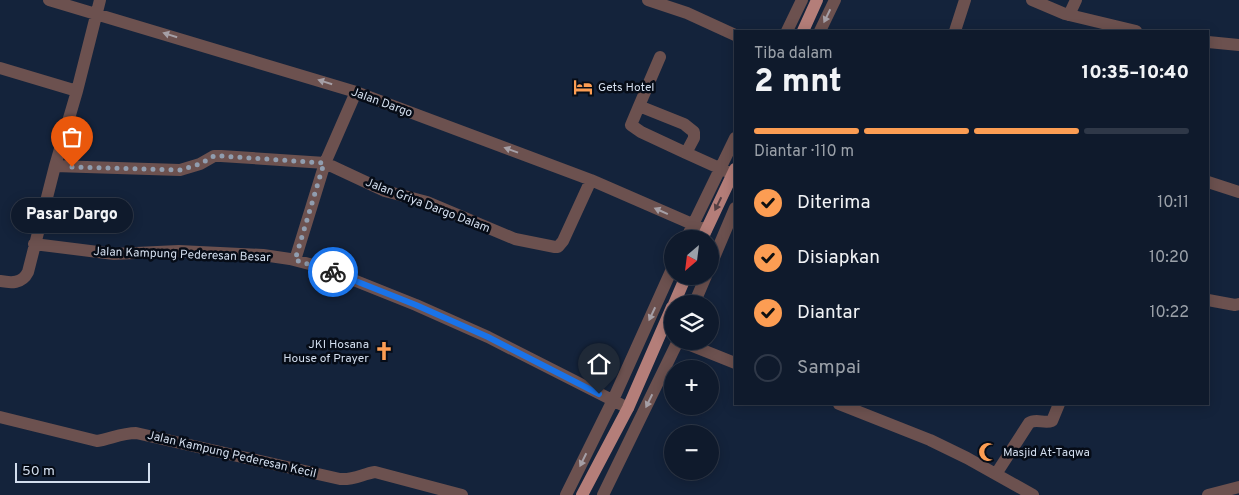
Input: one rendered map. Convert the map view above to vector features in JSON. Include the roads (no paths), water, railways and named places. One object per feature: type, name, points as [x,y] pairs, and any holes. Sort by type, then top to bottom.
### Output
[{"type":"main road","points":[[803,30],[817,0]]},
{"type":"main road","points":[[706,230],[734,173]]},
{"type":"main road","points":[[585,490],[664,342]]},
{"type":"street","name":"Jalan Dargo","points":[[49,0],[356,92],[590,180],[693,224],[700,230]]},
{"type":"street","points":[[0,281],[18,282],[25,278],[100,0]]},
{"type":"street","points":[[648,0],[687,13],[734,35]]},
{"type":"street","points":[[787,30],[802,0]]},
{"type":"street","points":[[820,30],[835,0]]},
{"type":"street","points":[[955,30],[965,0]]},
{"type":"street","points":[[1032,0],[1069,15],[1132,30]]},
{"type":"street","points":[[1069,15],[1076,0]]},
{"type":"street","points":[[1209,42],[1239,45]]},
{"type":"street","points":[[660,56],[631,125],[641,132],[686,153],[734,173]]},
{"type":"street","points":[[0,68],[77,91]]},
{"type":"street","points":[[295,260],[324,163],[356,92]]},
{"type":"street","points":[[639,106],[690,128],[694,132],[694,138],[686,153]]},
{"type":"street","points":[[690,230],[734,140]]},
{"type":"street","name":"Jalan Griya Dargo Dalam","points":[[55,166],[180,170],[200,164],[214,156],[324,163],[385,190],[432,204],[515,239],[555,247],[558,247],[563,241],[590,180]]},
{"type":"street","points":[[1209,182],[1239,192]]},
{"type":"street","points":[[719,246],[734,210]]},
{"type":"street","name":"Jalan Kampung Pederesan Besar","points":[[34,244],[114,254],[179,251],[264,255],[321,267],[416,305],[488,337],[628,408]]},
{"type":"street","points":[[566,495],[665,285]]},
{"type":"street","points":[[1209,300],[1239,304]]},
{"type":"street","points":[[585,490],[605,494],[675,350]]},
{"type":"street","points":[[702,350],[734,363]]},
{"type":"street","points":[[842,405],[930,440],[1033,495]]},
{"type":"street","points":[[996,474],[1029,423],[1052,421],[1059,405]]},
{"type":"street","name":"Jalan Kampung Pederesan Kecil","points":[[0,417],[97,441],[128,433],[136,433],[340,479],[354,479],[375,472],[462,495]]},
{"type":"street","points":[[1208,495],[1239,488]]},
{"type":"place","name":"Gets Hotel","points":[[583,87]]},
{"type":"place","name":"Pasar Dargo","points":[[72,167]]},
{"type":"place","name":"JKI Hosana House of Prayer","points":[[384,351]]},
{"type":"place","name":"Masjid At-Taqwa","points":[[988,452]]}]
